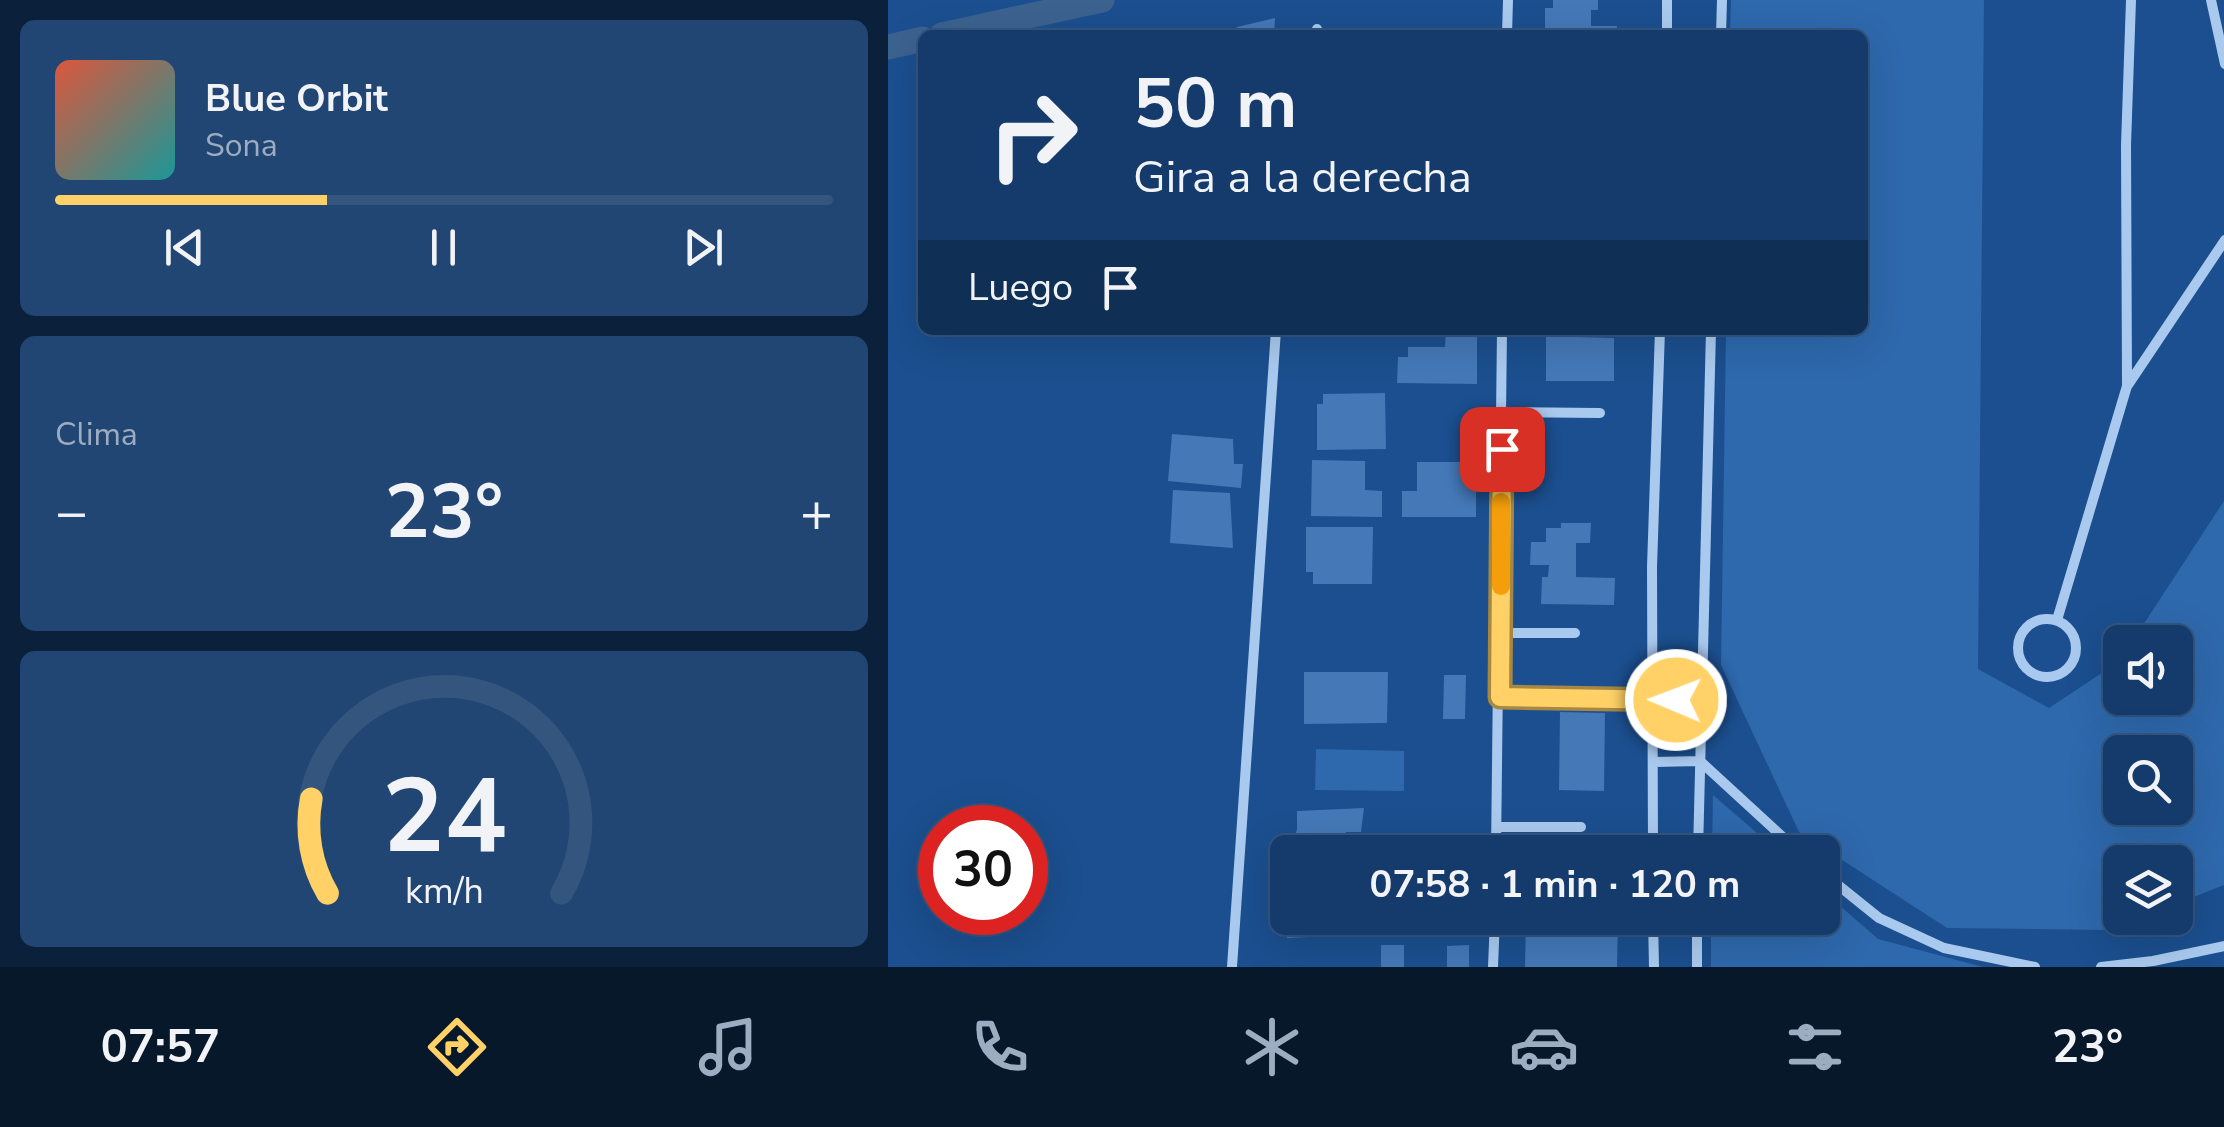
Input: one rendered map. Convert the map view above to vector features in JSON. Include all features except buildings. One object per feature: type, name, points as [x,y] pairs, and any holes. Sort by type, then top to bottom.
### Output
[{"type":"street","points":[[1506,30],[1508,0]]},
{"type":"street","points":[[1667,0],[1667,30]]},
{"type":"street","points":[[1721,30],[1722,0]]},
{"type":"street","points":[[2057,620],[2127,386],[2126,145],[2132,0]]},
{"type":"street","points":[[2211,0],[2224,64]]},
{"type":"street","points":[[2127,386],[2224,240]]},
{"type":"street","points":[[1232,967],[1276,335]]},
{"type":"street","points":[[1497,835],[1502,335]]},
{"type":"street","points":[[1653,835],[1652,567],[1660,335]]},
{"type":"street","points":[[1698,835],[1712,335]]},
{"type":"street","points":[[1502,412],[1600,413]]},
{"type":"street","points":[[2038,620],[2057,620],[2075,637],[2073,662],[2062,673],[2036,675],[2021,662],[2018,642],[2029,625],[2038,620]]},
{"type":"street","points":[[1501,633],[1576,634]]},
{"type":"street","points":[[1500,697],[1700,700]]},
{"type":"street","points":[[1654,762],[1700,761],[1781,835]]},
{"type":"street","points":[[1497,827],[1581,827]]},
{"type":"street","points":[[1840,886],[1880,918],[1944,948],[2035,967]]},
{"type":"street","points":[[1494,935],[1494,967]]},
{"type":"street","points":[[1653,935],[1654,967]]},
{"type":"street","points":[[1697,935],[1697,967]]},
{"type":"street","points":[[2101,967],[2153,962],[2224,946]]},
{"type":"shaded area","points":[[1731,0],[1984,0],[1978,669],[2049,708],[2103,672],[2103,715],[2193,715],[2193,625],[2143,625],[2224,501],[2224,885],[2193,897],[2193,845],[2103,845],[2103,930],[1947,928],[1840,859],[1840,835],[1799,832],[1721,665],[1726,335],[1868,335],[1868,30],[1730,30]]},
{"type":"shaded area","points":[[1316,749],[1404,751],[1404,791],[1315,790]]},
{"type":"shaded area","points":[[1713,795],[1759,835],[1712,835]]},
{"type":"shaded area","points":[[1840,906],[1878,939],[1983,967],[1711,967],[1711,935],[1840,935]]},
{"type":"waterway","points":[[965,30],[1102,0]]},
{"type":"waterway","points":[[888,47],[918,40]]},
{"type":"slow traffic","points":[[1501,502],[1501,586]]},
{"type":"route","points":[[1502,449],[1500,697],[1676,700]]}]
